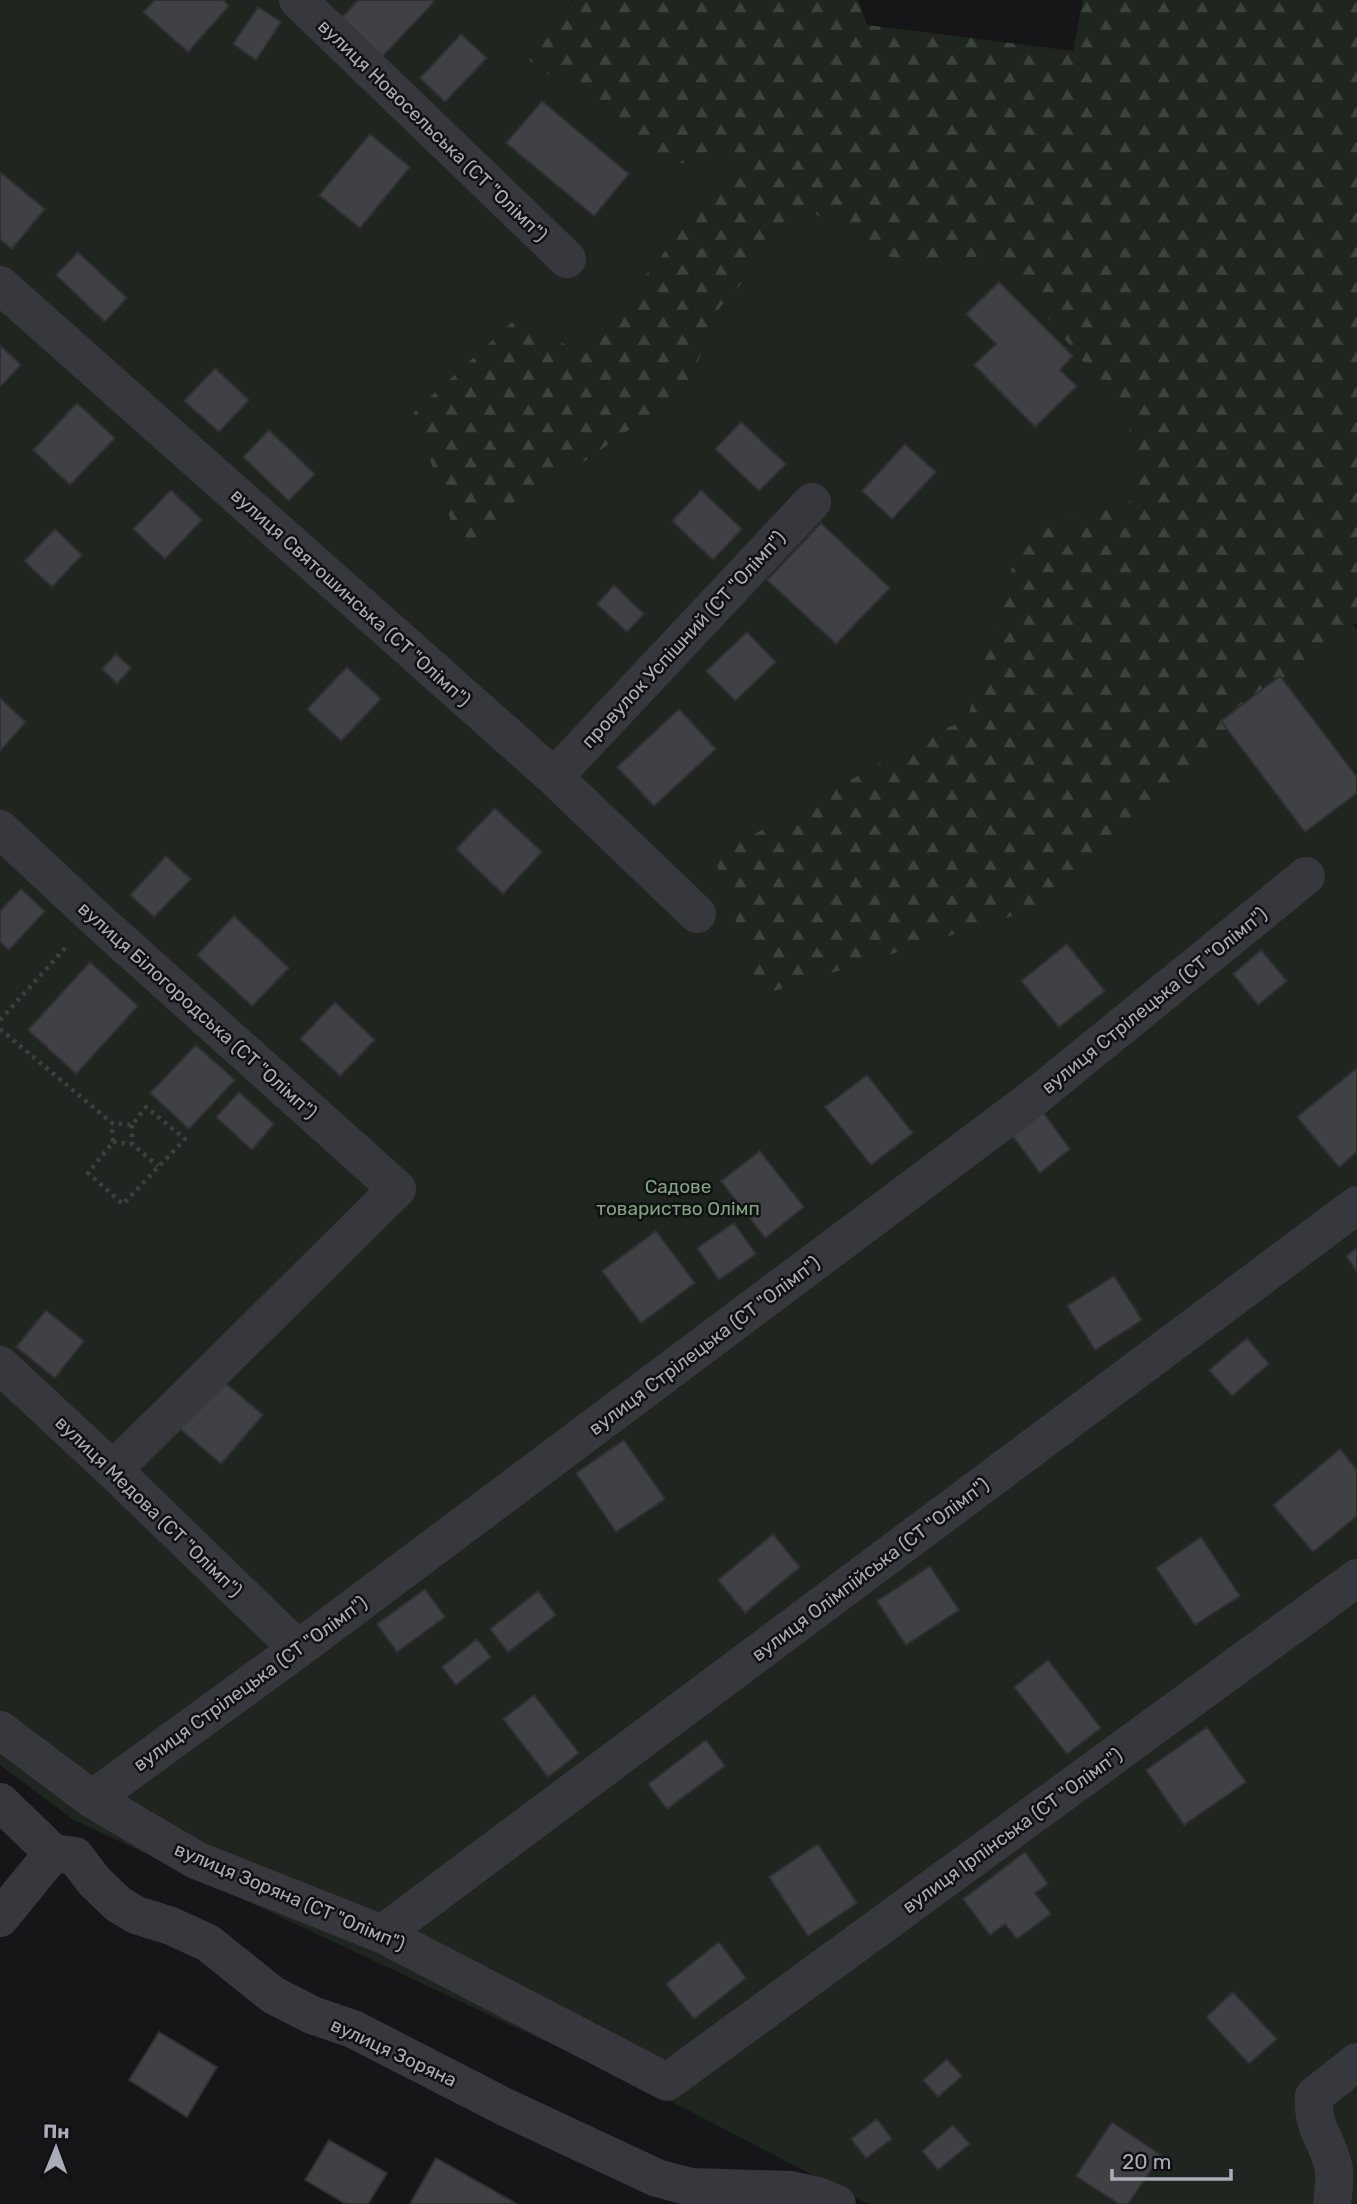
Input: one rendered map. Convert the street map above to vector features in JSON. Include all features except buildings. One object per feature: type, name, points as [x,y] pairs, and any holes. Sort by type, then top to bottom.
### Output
[{"type":"street","name":"вулиця Новосельська (СТ \"Олімп\")","points":[[298,0],[567,259]]},
{"type":"street","name":"вулиця Святошинська (СТ \"Олімп\")","points":[[0,285],[554,777],[697,914]]},
{"type":"street","name":"провулок Успішний (СТ \"Олімп\")","points":[[554,777],[812,502]]},
{"type":"street","name":"вулиця Білогородська (СТ \"Олімп\")","points":[[0,829],[397,1189],[113,1470]]},
{"type":"street","name":"вулиця Стрілецька (СТ \"Олімп\")","points":[[92,1799],[298,1649],[1037,1096],[1306,876]]},
{"type":"street","name":"вулиця Олімпійська (СТ \"Олімп\")","points":[[382,1934],[1357,1205]]},
{"type":"street","name":"вулиця Медова (СТ \"Олімп\")","points":[[0,1365],[298,1649]]},
{"type":"street","name":"вулиця Ірпінська (СТ \"Олімп\")","points":[[667,2082],[1357,1577]]},
{"type":"street","name":"вулиця Зоряна (СТ \"Олімп\")","points":[[0,1730],[92,1799],[196,1860],[382,1934],[667,2082]]},
{"type":"street","name":"вулиця Зоряна","points":[[0,1802],[53,1853],[75,1856],[94,1881],[118,1904],[136,1915],[208,1942],[273,1995],[312,2015],[353,2029],[507,2108],[649,2191],[691,2186],[791,2190],[818,2196],[837,2204]]},
{"type":"street","points":[[0,1918],[53,1853]]},
{"type":"street","points":[[1332,2204],[1333,2166],[1313,2112],[1314,2096],[1357,2063]]},
{"type":"path","points":[[0,1020],[94,917]]},
{"type":"path","points":[[0,1029],[112,1123],[132,1125]]},
{"type":"path","points":[[112,1123],[113,1142],[88,1173],[123,1205],[185,1139],[146,1107],[132,1125],[132,1144]]},
{"type":"path","points":[[113,1142],[132,1144],[158,1166]]},
{"type":"green space","name":"Садове товариство Олімп","points":[[0,0],[570,0],[808,210],[998,256],[1357,629],[1357,2204],[868,2204],[653,2092],[74,1820],[0,1765]]},
{"type":"green space","points":[[573,0],[858,0],[867,25],[1073,51],[1083,0],[1357,0],[1357,625],[1352,623],[1044,906],[761,995],[714,857],[936,732],[967,720],[1022,535],[1141,498],[1127,416],[998,256],[895,260],[808,210],[720,307],[687,388],[461,550],[414,412],[519,316],[582,355],[740,158],[669,164],[529,60]]}]
